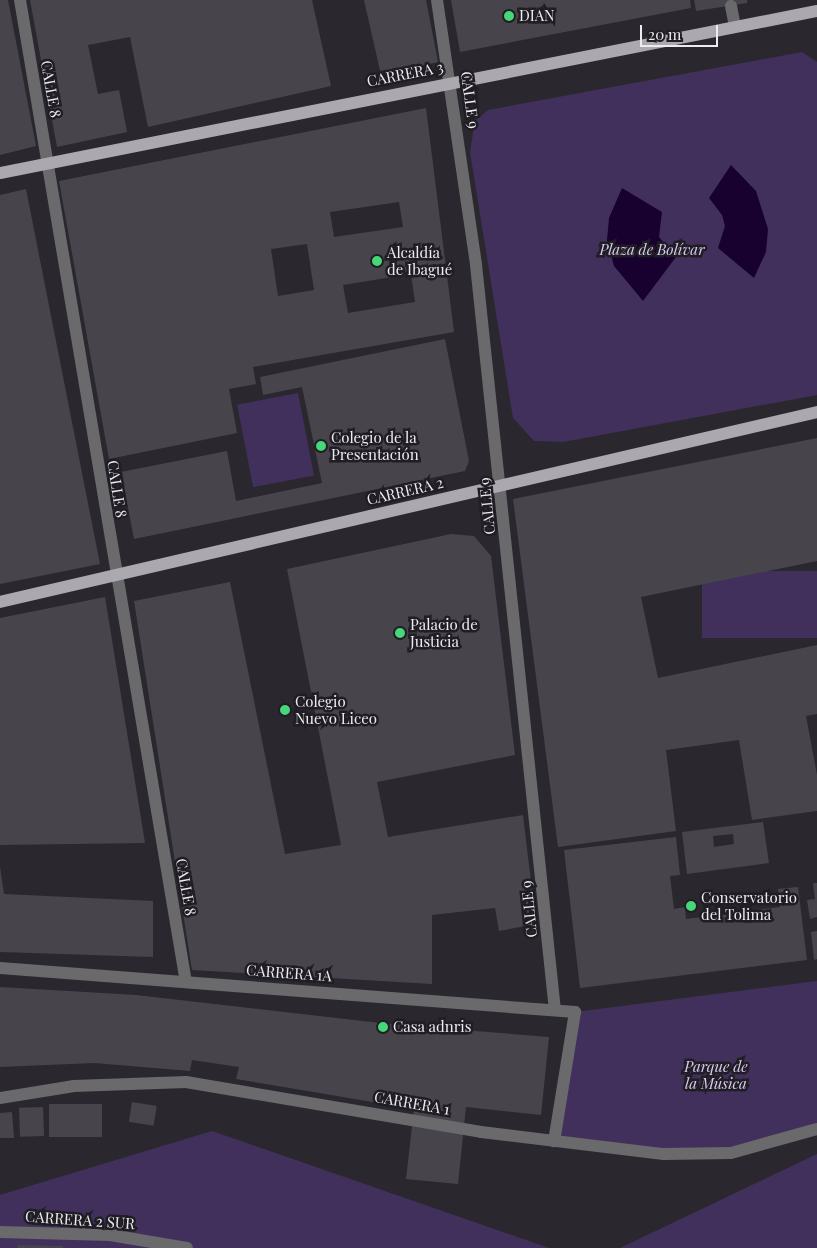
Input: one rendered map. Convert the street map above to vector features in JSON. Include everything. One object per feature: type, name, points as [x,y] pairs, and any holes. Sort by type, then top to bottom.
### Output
[{"type":"main road","name":"CARRERA 3","points":[[0,173],[452,81],[817,11]]},
{"type":"main road","name":"CARRERA 2","points":[[0,602],[817,412]]},
{"type":"street","name":"CALLE 8","points":[[20,0],[114,576],[186,982]]},
{"type":"street","name":"CALLE 9","points":[[436,0],[452,81],[501,485],[555,1010]]},
{"type":"street","points":[[731,6],[735,26]]},
{"type":"street","name":"CARRERA 1A","points":[[0,968],[575,1012],[554,1141]]},
{"type":"street","name":"CARRERA 1","points":[[0,1098],[74,1086],[186,1082],[554,1141],[703,1156],[762,1147],[817,1129]]},
{"type":"street","name":"CARRERA 2 SUR","points":[[0,1232],[110,1235],[187,1248]]},
{"type":"green space","name":"Plaza de Bolívar","points":[[802,52],[817,62],[817,395],[563,442],[534,441],[513,418],[470,152],[475,121],[488,110]]},
{"type":"green space","points":[[298,393],[314,475],[253,487],[237,405]]},
{"type":"green space","points":[[702,571],[817,571],[817,638],[702,638]]},
{"type":"green space","name":"Parque de la Música","points":[[817,981],[817,1129],[731,1153],[554,1141],[575,1012]]},
{"type":"green space","points":[[212,1131],[549,1248],[0,1248],[0,1195]]},
{"type":"green space","points":[[817,1154],[817,1248],[620,1248]]},
{"type":"shaded area","points":[[731,165],[756,191],[768,229],[766,252],[754,278],[718,248],[725,226],[722,215],[709,198]]},
{"type":"shaded area","points":[[622,188],[662,212],[659,237],[676,257],[643,301],[614,266],[607,240],[609,218]]},
{"type":"building","points":[[0,0],[8,0],[36,146],[0,155]]},
{"type":"building","points":[[30,0],[312,0],[331,86],[148,127],[130,37],[88,45],[98,94],[119,90],[127,132],[57,147]]},
{"type":"building","points":[[364,0],[426,0],[438,62],[381,75]]},
{"type":"building","name":"DIAN","points":[[451,0],[690,0],[691,8],[460,52]]},
{"type":"building","points":[[694,0],[747,0],[747,3],[696,11]]},
{"type":"building","points":[[426,108],[454,332],[253,367],[256,384],[229,389],[237,433],[109,459],[59,181]],"holes":[[[399,202],[403,227],[334,237],[330,212]],[[307,244],[314,290],[278,296],[271,249]],[[411,274],[415,302],[348,313],[343,285]]]},
{"type":"building","points":[[26,189],[100,564],[0,584],[0,195]]},
{"type":"building","name":"Colegio de la Presentación","points":[[445,339],[469,461],[465,471],[134,539],[121,472],[227,451],[236,501],[322,483],[302,387],[263,395],[260,377]]},
{"type":"building","points":[[817,438],[817,561],[641,597],[658,678],[817,645],[817,714],[806,716],[817,775],[817,811],[752,820],[739,740],[666,750],[676,831],[558,847],[513,499]]},
{"type":"building","points":[[451,534],[474,536],[491,556],[515,755],[377,782],[388,837],[523,815],[536,924],[499,931],[495,908],[432,915],[432,984],[192,970],[134,601],[230,582],[285,854],[341,845],[287,569]]},
{"type":"building","points":[[105,597],[145,843],[0,845],[0,618]]},
{"type":"building","points":[[763,822],[769,863],[687,874],[682,832]],"holes":[[[733,834],[734,844],[714,847],[713,836]]]},
{"type":"building","points":[[676,837],[680,875],[670,876],[674,909],[685,907],[686,919],[780,907],[778,889],[798,887],[807,960],[580,988],[564,850]]},
{"type":"building","points":[[0,867],[4,894],[153,901],[153,957],[0,952]]},
{"type":"building","points":[[813,883],[817,883],[817,917],[810,919],[807,900],[815,899]]},
{"type":"building","points":[[817,931],[817,959],[814,960],[811,932]]},
{"type":"building","points":[[0,987],[136,995],[389,1024],[549,1037],[541,1115],[466,1107],[458,1184],[406,1179],[414,1109],[236,1079],[239,1067],[192,1060],[190,1071],[94,1063],[0,1067]]},
{"type":"building","points":[[132,1102],[157,1106],[154,1126],[129,1122]]},
{"type":"building","points":[[49,1104],[102,1104],[102,1137],[49,1137]]},
{"type":"building","points":[[43,1107],[44,1136],[20,1137],[19,1108]]},
{"type":"building","points":[[12,1112],[14,1138],[0,1138],[0,1113]]},
{"type":"building","points":[[18,1245],[63,1246],[63,1248],[17,1248]]},
{"type":"place","name":"DIAN","points":[[509,16]]},
{"type":"place","name":"Alcaldía de Ibagué","points":[[377,261]]},
{"type":"place","name":"Colegio de la Presentación","points":[[321,446]]},
{"type":"place","name":"Palacio de Justicia","points":[[400,633]]},
{"type":"place","name":"Colegio Nuevo Liceo","points":[[285,710]]},
{"type":"place","name":"Conservatorio del Tolima","points":[[691,906]]},
{"type":"place","name":"Casa adnris","points":[[383,1027]]}]
